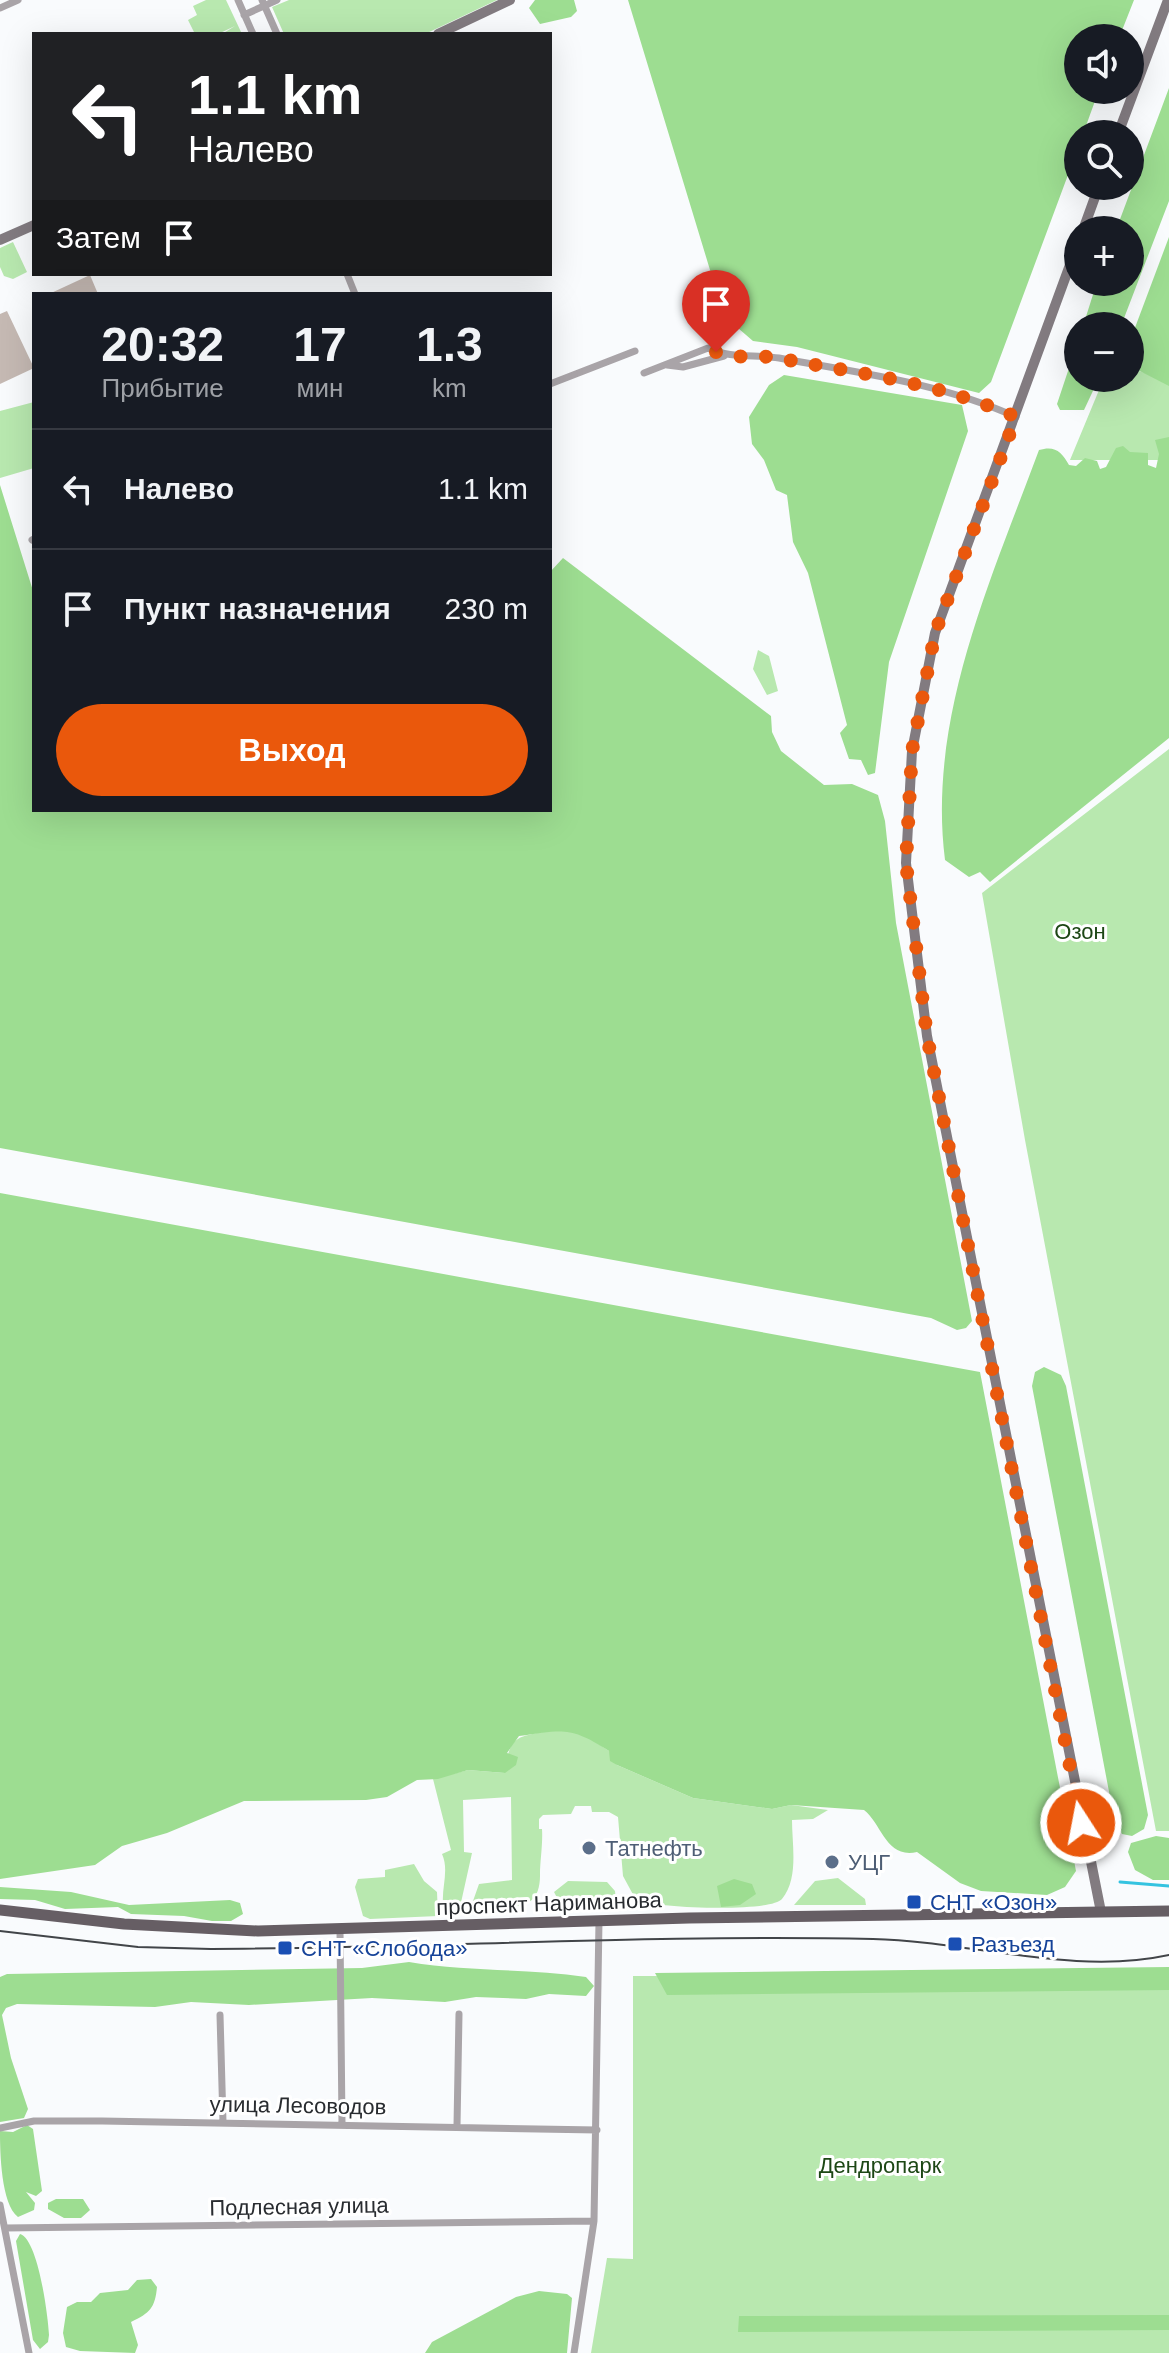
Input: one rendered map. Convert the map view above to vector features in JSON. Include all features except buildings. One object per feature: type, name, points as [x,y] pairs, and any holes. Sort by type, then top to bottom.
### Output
[{"type":"main road","points":[[442,32],[510,0]]},
{"type":"main road","points":[[1123,120],[1168,0]]},
{"type":"main road","points":[[0,240],[32,226]]},
{"type":"main road","points":[[1064,282],[932,648],[912,751],[906,863],[927,1036],[1101,1912]]},
{"type":"main road","name":"проспект Нариманова","points":[[0,1910],[198,1930],[340,1931],[599,1921],[1169,1911]]},
{"type":"street","points":[[0,8],[18,0]]},
{"type":"street","points":[[238,0],[252,32]]},
{"type":"street","points":[[244,15],[264,3],[277,0]]},
{"type":"street","points":[[264,3],[276,32]]},
{"type":"street","points":[[644,373],[708,348],[725,356]]},
{"type":"street","points":[[552,383],[635,351]]},
{"type":"street","points":[[667,365],[683,367],[725,356],[771,356],[891,378],[972,397],[1016,417]]},
{"type":"street","points":[[574,2353],[594,2221],[599,1921]]},
{"type":"street","points":[[340,1931],[342,2124]]},
{"type":"street","points":[[457,2126],[459,2014]]},
{"type":"street","points":[[220,2015],[223,2122]]},
{"type":"street","name":"улица Лесоводов","points":[[0,2128],[34,2121],[597,2130]]},
{"type":"street","points":[[0,2205],[29,2353]]},
{"type":"street","name":"Подлесная улица","points":[[5,2228],[594,2221]]},
{"type":"green space","points":[[206,0],[226,0],[241,32],[225,32],[235,26],[222,32],[194,32],[188,20],[197,15],[193,6]]},
{"type":"green space","points":[[289,0],[497,0],[429,32],[283,32],[272,7]]},
{"type":"green space","points":[[535,0],[574,0],[577,11],[571,17],[540,24],[529,8]]},
{"type":"green space","points":[[628,0],[1134,0],[1125,24],[1064,24],[1064,104],[1094,104],[1088,120],[1064,120],[1064,186],[991,382],[979,393],[797,347],[753,341],[724,316]]},
{"type":"green space","points":[[1169,88],[1169,201],[1144,266],[1144,216],[1121,216],[1127,200],[1144,200],[1144,155]]},
{"type":"green space","points":[[1169,237],[1169,386],[1144,373],[1144,312],[1141,312]]},
{"type":"green space","points":[[13,242],[27,272],[13,279],[4,276],[0,267],[0,248]]},
{"type":"green space","points":[[1093,296],[1133,296],[1126,312],[1087,312]]},
{"type":"green space","points":[[1144,373],[1169,381],[1169,460],[1070,460],[1098,392],[1144,392]]},
{"type":"green space","points":[[784,375],[962,405],[968,431],[889,662],[875,773],[868,775],[861,760],[849,759],[840,733],[847,725],[808,573],[793,542],[787,495],[776,490],[764,460],[752,444],[749,417],[769,385]]},
{"type":"green space","points":[[1064,383],[1064,392],[1092,392],[1084,410],[1060,410],[1057,404]]},
{"type":"green space","points":[[32,403],[32,469],[0,478],[0,411]]},
{"type":"green space","points":[[1169,437],[1169,738],[990,882],[980,872],[969,877],[945,860],[942,807],[945,754],[967,650],[1039,450],[1049,448],[1057,451],[1069,465],[1076,466],[1085,458],[1097,461],[1100,469],[1106,467],[1116,448],[1123,446],[1130,452],[1148,453],[1148,465],[1156,468],[1159,454],[1155,440]]},
{"type":"green space","points":[[0,485],[32,588],[32,812],[552,812],[552,570],[563,558],[771,716],[772,732],[781,751],[824,785],[852,784],[878,795],[885,821],[896,923],[972,1321],[966,1328],[957,1330],[931,1318],[0,1148]]},
{"type":"green space","points":[[758,650],[769,656],[778,691],[767,695],[753,669]]},
{"type":"green space","name":"Озон","points":[[1169,749],[1169,1831],[1156,1831],[1025,1140],[982,893]]},
{"type":"green space","points":[[0,1193],[980,1372],[1076,1871],[1065,1887],[1047,1895],[981,1891],[960,1883],[917,1852],[898,1850],[864,1810],[791,1805],[772,1809],[693,1798],[617,1765],[610,1761],[609,1751],[585,1737],[557,1732],[519,1736],[507,1753],[518,1757],[516,1765],[505,1773],[468,1770],[438,1779],[417,1780],[387,1797],[366,1800],[244,1801],[167,1833],[122,1846],[95,1865],[0,1879]]},
{"type":"green space","points":[[1044,1367],[1061,1375],[1066,1386],[1148,1815],[1144,1829],[1132,1836],[1122,1834],[1114,1818],[1032,1386],[1035,1372]]},
{"type":"green space","points":[[556,1729],[572,1730],[588,1737],[609,1751],[617,1765],[693,1798],[772,1809],[791,1805],[828,1810],[813,1819],[792,1820],[791,1881],[782,1899],[773,1903],[711,1908],[636,1900],[623,1876],[618,1817],[609,1812],[592,1812],[591,1806],[575,1806],[571,1814],[543,1815],[539,1819],[542,1834],[536,1895],[523,1905],[480,1908],[473,1901],[479,1884],[512,1880],[511,1797],[463,1800],[464,1852],[472,1853],[460,1907],[446,1916],[442,1854],[451,1850],[433,1779],[468,1770],[505,1773],[513,1743],[525,1736]]},
{"type":"green space","points":[[1156,1836],[1169,1838],[1169,1880],[1153,1880],[1135,1870],[1128,1852],[1131,1843]]},
{"type":"green space","points":[[414,1864],[424,1881],[437,1892],[438,1916],[370,1919],[363,1916],[355,1887],[358,1879],[385,1877],[385,1870]]},
{"type":"green space","points":[[838,1878],[865,1899],[866,1905],[794,1905],[815,1881]]},
{"type":"green space","points":[[734,1879],[752,1884],[756,1894],[740,1905],[721,1907],[717,1886]]},
{"type":"green space","points":[[568,1881],[607,1882],[615,1891],[616,1902],[608,1908],[562,1907],[554,1892]]},
{"type":"green space","points":[[0,1887],[71,1892],[129,1905],[230,1900],[240,1903],[243,1914],[231,1921],[212,1921],[184,1916],[131,1914],[118,1907],[65,1909],[35,1900],[0,1899]]},
{"type":"green space","points":[[409,1962],[586,1977],[594,1986],[586,1996],[549,1994],[526,1999],[476,1997],[445,2002],[372,1998],[249,2005],[191,2002],[155,2007],[17,2004],[6,2008],[2,2015],[11,2058],[28,2109],[24,2118],[0,2122],[0,1977],[7,1974],[362,1968]]},
{"type":"green space","points":[[1169,1967],[1169,1990],[667,1995],[655,1973]]},
{"type":"green space","name":"Дендропарк","points":[[633,1976],[1169,1976],[1169,2353],[591,2353],[607,2258],[633,2259]]},
{"type":"green space","points":[[27,2125],[33,2129],[42,2191],[36,2196],[26,2192],[35,2203],[34,2210],[18,2217],[5,2190],[0,2131],[13,2132]]},
{"type":"green space","points":[[56,2199],[83,2199],[90,2210],[81,2218],[64,2218],[48,2209],[48,2203]]},
{"type":"green space","points":[[20,2234],[32,2249],[44,2296],[49,2335],[48,2342],[40,2349],[33,2340],[16,2241]]},
{"type":"green space","points":[[151,2279],[157,2287],[153,2305],[147,2313],[131,2322],[138,2345],[135,2353],[80,2351],[66,2347],[63,2333],[67,2307],[77,2302],[91,2302],[100,2293],[128,2290],[137,2280]]},
{"type":"green space","points":[[539,2291],[567,2294],[572,2298],[567,2353],[425,2353],[432,2342],[516,2297]]},
{"type":"green space","points":[[1169,2315],[1169,2330],[738,2332],[739,2316]]},
{"type":"waterway","points":[[1120,1882],[1169,1886]]},
{"type":"tram line","points":[[0,1931],[138,1947],[211,1949],[790,1938],[910,1941],[1021,1956],[1096,1962],[1169,1955]]},
{"type":"place","name":"Татнефть","points":[[589,1848]]},
{"type":"place","name":"УЦГ","points":[[832,1862]]},
{"type":"place","name":"СНТ «Озон»","points":[[914,1902]]},
{"type":"place","name":"Разъезд","points":[[955,1944]]},
{"type":"place","name":"СНТ «Слобода»","points":[[285,1948]]},
{"type":"route","points":[[716,352],[725,356],[771,356],[891,378],[972,397],[1016,417],[935,633],[912,751],[906,863],[927,1036],[1081,1823]]}]
